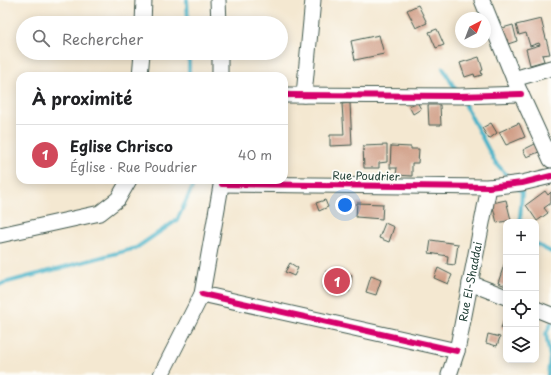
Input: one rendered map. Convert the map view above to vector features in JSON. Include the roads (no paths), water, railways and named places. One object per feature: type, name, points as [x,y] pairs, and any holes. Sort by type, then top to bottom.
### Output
[{"type":"street","points":[[143,16],[144,0]]},
{"type":"street","points":[[218,0],[219,16]]},
{"type":"street","points":[[304,95],[313,0]]},
{"type":"street","points":[[482,0],[514,79],[551,160]]},
{"type":"street","points":[[140,72],[141,60]]},
{"type":"street","points":[[220,60],[220,72]]},
{"type":"street","points":[[514,79],[551,68]]},
{"type":"street","points":[[288,95],[460,96],[521,94]]},
{"type":"street","name":"Rue Poudrier","points":[[288,183],[489,187],[516,184],[551,176]]},
{"type":"street","points":[[0,235],[100,213],[118,199],[127,184]]},
{"type":"street","points":[[161,375],[202,294],[222,184]]},
{"type":"street","name":"Rue El-Shaddai","points":[[449,375],[457,351],[489,187]]},
{"type":"street","points":[[470,283],[503,296]]},
{"type":"street","points":[[202,294],[457,351]]},
{"type":"street","points":[[539,310],[551,315]]},
{"type":"waterway","points":[[187,0],[188,16]]},
{"type":"waterway","points":[[189,60],[189,72]]},
{"type":"waterway","points":[[443,68],[457,92]]},
{"type":"waterway","points":[[462,99],[495,162],[511,180]]},
{"type":"waterway","points":[[0,284],[136,248],[177,220],[193,184]]},
{"type":"waterway","points":[[517,187],[522,192],[520,219]]},
{"type":"waterway","points":[[539,246],[551,252]]},
{"type":"waterway","points":[[548,375],[550,357],[546,334],[551,323]]},
{"type":"place","name":"Eglise Chrisco","points":[[337,281]]}]
